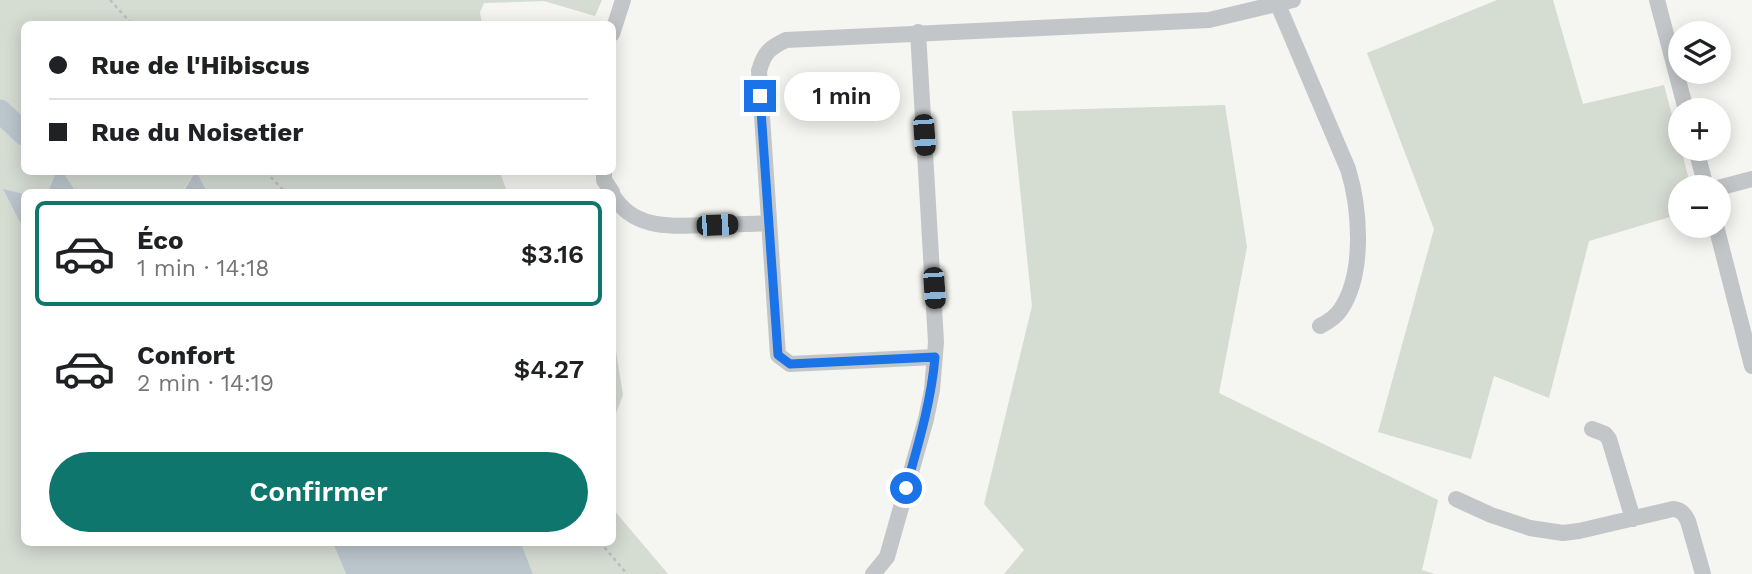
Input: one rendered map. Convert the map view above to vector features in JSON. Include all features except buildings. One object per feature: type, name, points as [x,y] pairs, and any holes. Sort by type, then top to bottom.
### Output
[{"type":"street","points":[[616,22],[623,0]]},
{"type":"street","points":[[1657,0],[1683,98]]},
{"type":"street","points":[[935,357],[790,364],[778,355],[759,71],[763,58],[772,47],[786,40],[1209,20],[1282,1],[1348,169],[1357,209],[1358,245],[1351,287],[1340,311],[1320,326]]},
{"type":"street","points":[[873,574],[887,557],[926,419],[935,357],[935,313],[918,32]]},
{"type":"street","points":[[1731,185],[1752,179]]},
{"type":"street","points":[[616,199],[637,219],[664,227],[769,223]]},
{"type":"street","points":[[1719,238],[1752,366]]},
{"type":"street","points":[[1592,429],[1605,434],[1609,439],[1633,519]]},
{"type":"street","points":[[1456,499],[1491,515],[1530,528],[1563,533],[1673,509],[1679,510],[1685,513],[1703,574]]},
{"type":"path","points":[[110,0],[129,21]]},
{"type":"path","points":[[269,175],[282,189]]},
{"type":"path","points":[[603,546],[627,574]]},
{"type":"shaded area","points":[[0,0],[602,0],[595,16],[544,1],[484,3],[480,12],[482,21],[21,21],[21,175],[55,175],[49,189],[21,189],[21,193],[4,190],[21,224],[21,546],[334,546],[346,574],[0,574]]},
{"type":"shaded area","points":[[1497,0],[1553,0],[1583,104],[1664,85],[1668,100],[1668,161],[1684,161],[1688,175],[1668,175],[1668,218],[1589,241],[1549,398],[1494,376],[1471,459],[1378,432],[1434,229],[1367,53]]},
{"type":"shaded area","points":[[1225,105],[1247,247],[1219,393],[1438,500],[1422,570],[1435,574],[1004,574],[1024,550],[984,504],[1032,306],[1012,111]]},
{"type":"shaded area","points":[[55,175],[65,175],[73,187],[73,189],[49,189]]},
{"type":"shaded area","points":[[65,175],[193,175],[184,189],[73,187]]},
{"type":"shaded area","points":[[193,175],[198,175],[206,189],[185,189]]},
{"type":"shaded area","points":[[198,175],[501,175],[506,189],[206,189]]},
{"type":"shaded area","points":[[3,189],[21,193],[21,224]]},
{"type":"shaded area","points":[[616,351],[623,395],[616,413]]},
{"type":"shaded area","points":[[616,513],[668,574],[533,574],[522,546],[616,546]]},
{"type":"shaded area","points":[[334,546],[522,546],[533,574],[346,574]]},
{"type":"waterway","points":[[0,111],[21,131]]},
{"type":"route","points":[[760,96],[778,355],[790,364],[935,357],[926,419],[906,488]]}]
